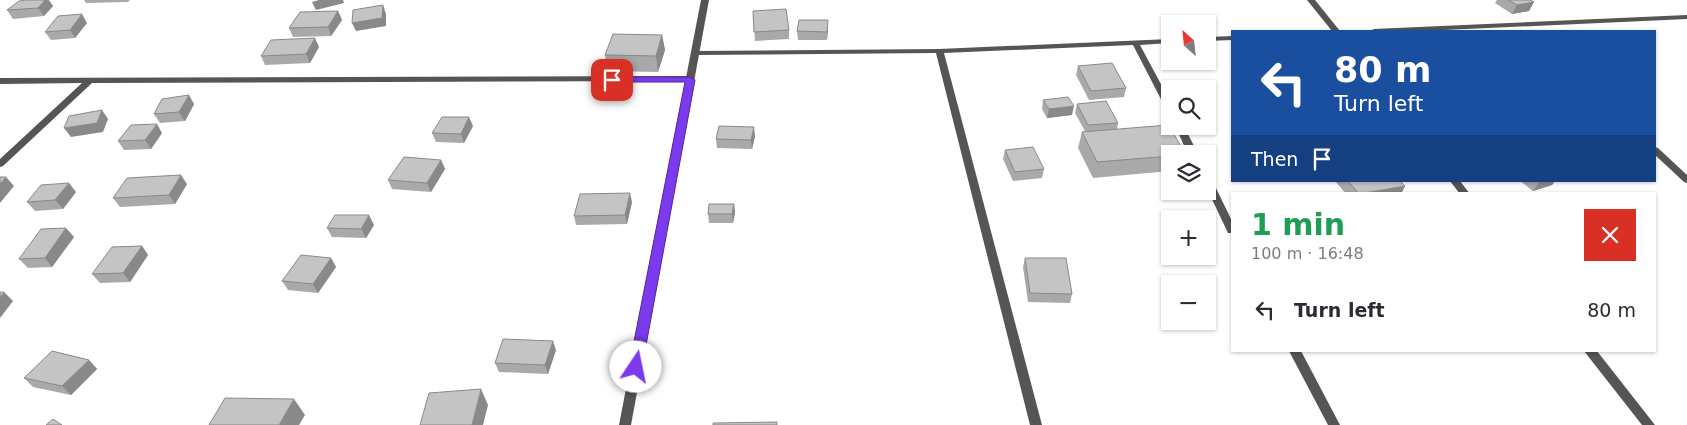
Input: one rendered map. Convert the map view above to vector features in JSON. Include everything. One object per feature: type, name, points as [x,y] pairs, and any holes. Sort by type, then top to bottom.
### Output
[{"type":"street","points":[[625,425],[705,0]]},
{"type":"street","points":[[1310,0],[1335,30]]},
{"type":"street","points":[[1395,30],[1687,17]]},
{"type":"street","points":[[1519,24],[1526,30]]},
{"type":"street","points":[[1216,39],[1231,38]]},
{"type":"street","points":[[695,53],[940,51],[1161,41]]},
{"type":"street","points":[[1135,42],[1161,93]]},
{"type":"street","points":[[940,51],[1036,425]]},
{"type":"street","points":[[0,81],[690,80]]},
{"type":"street","points":[[0,164],[90,81]]},
{"type":"street","points":[[1656,151],[1687,180]]},
{"type":"street","points":[[1456,182],[1463,192]]},
{"type":"street","points":[[1216,198],[1231,228]]},
{"type":"street","points":[[1296,352],[1334,425]]},
{"type":"street","points":[[1591,352],[1648,425]]},
{"type":"building","points":[[45,0],[38,8],[7,10],[19,1]]},
{"type":"building","points":[[1508,0],[1530,0],[1534,2],[1517,5]]},
{"type":"building","points":[[383,5],[382,18],[352,23],[353,10]]},
{"type":"building","points":[[786,9],[789,30],[754,32],[753,11]]},
{"type":"building","points":[[338,11],[328,27],[289,28],[300,12]]},
{"type":"building","points":[[82,14],[70,30],[45,32],[58,16]]},
{"type":"building","points":[[799,20],[828,20],[827,32],[797,31]]},
{"type":"building","points":[[613,34],[662,35],[656,56],[605,55]]},
{"type":"building","points":[[315,38],[306,54],[261,56],[271,40]]},
{"type":"building","points":[[1112,63],[1126,88],[1091,91],[1078,66]]},
{"type":"building","points":[[189,95],[179,112],[154,114],[162,99]]},
{"type":"building","points":[[1068,97],[1074,106],[1049,109],[1043,100]]},
{"type":"building","points":[[1106,101],[1118,123],[1088,125],[1077,104]]},
{"type":"building","points":[[102,110],[97,123],[64,128],[69,116]]},
{"type":"building","points":[[442,117],[469,117],[461,134],[432,133]]},
{"type":"building","points":[[157,124],[145,140],[118,141],[131,125]]},
{"type":"building","points":[[719,126],[754,127],[751,140],[716,139]]},
{"type":"building","points":[[1161,126],[1161,135],[1174,135],[1180,145],[1161,145],[1161,157],[1097,162],[1082,132]]},
{"type":"building","points":[[1033,147],[1044,169],[1015,172],[1005,150]]},
{"type":"building","points":[[404,157],[441,160],[427,183],[388,180]]},
{"type":"building","points":[[181,175],[169,195],[113,198],[127,178]]},
{"type":"building","points":[[0,177],[6,177],[0,184]]},
{"type":"building","points":[[1349,182],[1401,182],[1405,186],[1370,192],[1357,192]]},
{"type":"building","points":[[69,183],[55,200],[27,202],[41,185]]},
{"type":"building","points":[[630,193],[625,215],[574,216],[580,194]]},
{"type":"building","points":[[709,204],[734,204],[732,214],[708,214]]},
{"type":"building","points":[[335,215],[369,215],[361,229],[327,228]]},
{"type":"building","points":[[66,228],[45,258],[19,259],[41,229]]},
{"type":"building","points":[[142,246],[123,273],[92,274],[112,247]]},
{"type":"building","points":[[301,255],[331,258],[313,284],[282,281]]},
{"type":"building","points":[[1025,258],[1066,258],[1072,294],[1030,293]]},
{"type":"building","points":[[503,339],[553,341],[545,365],[495,363]]},
{"type":"building","points":[[52,351],[89,360],[62,386],[24,378]]},
{"type":"building","points":[[481,389],[472,425],[420,425],[429,393]]},
{"type":"building","points":[[225,398],[294,399],[279,425],[209,425]]},
{"type":"building","points":[[53,419],[62,425],[46,425]]},
{"type":"building","points":[[777,422],[777,425],[713,425],[713,423]]},
{"type":"route","points":[[612,80],[690,80],[636,367]]}]
